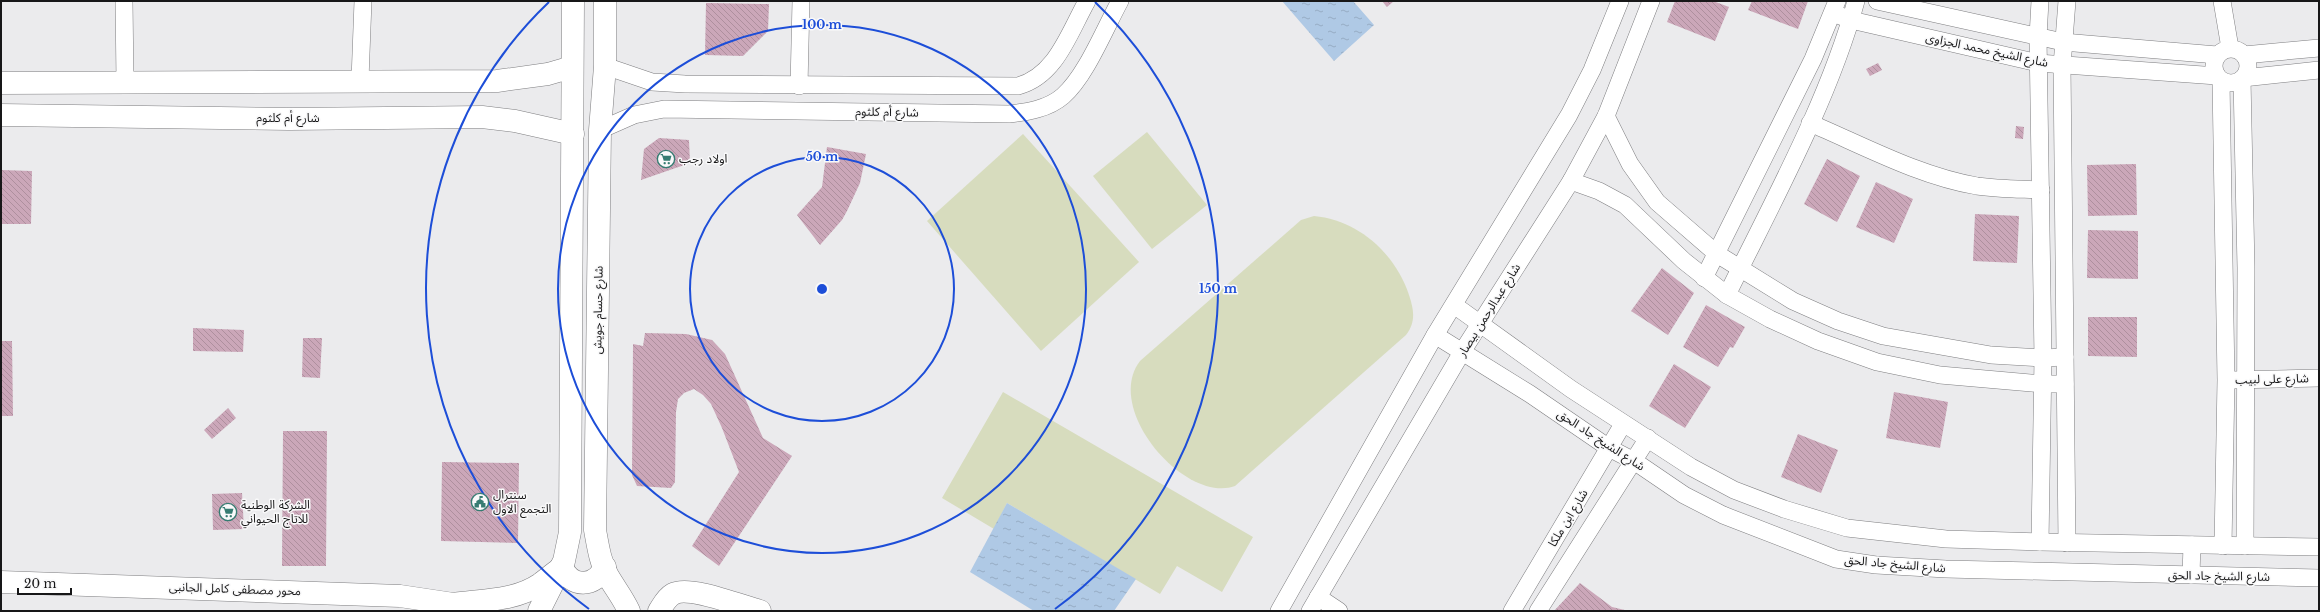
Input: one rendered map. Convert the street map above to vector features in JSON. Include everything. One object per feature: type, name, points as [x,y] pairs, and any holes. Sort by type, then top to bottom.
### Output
[{"type":"street","points":[[124,1],[125,81]]},
{"type":"street","points":[[360,80],[363,1]]},
{"type":"street","points":[[540,611],[562,567],[570,532],[573,1]]},
{"type":"street","name":"شارع حسام جويش","points":[[605,1],[605,66],[600,130],[595,530],[599,554],[629,611]]},
{"type":"street","points":[[799,86],[801,1]]},
{"type":"street","points":[[605,66],[652,82],[799,86],[911,85],[1003,88],[1030,83],[1043,74],[1055,60],[1087,1]]},
{"type":"street","name":"شارع أم كلثوم","points":[[600,130],[634,115],[664,109],[1009,114],[1029,112],[1047,106],[1063,96],[1079,77],[1120,1]]},
{"type":"street","points":[[1279,611],[1435,335],[1569,115],[1592,70],[1620,1]]},
{"type":"street","name":"شارع عبدالرحمن بيصار","points":[[1314,604],[1462,352],[1571,181],[1606,116],[1652,1]]},
{"type":"street","points":[[1727,295],[1810,123],[1851,20],[1856,1]]},
{"type":"street","name":"شارع الشيخ محمد الجزاوى","points":[[1877,1],[2063,42],[2230,53],[2319,48]]},
{"type":"street","points":[[2040,1],[2038,63],[2043,358],[2040,542]]},
{"type":"street","points":[[2066,1],[2062,66],[2067,543]]},
{"type":"street","points":[[2222,1],[2230,53],[2248,67],[2242,79],[2246,268],[2244,380],[2245,546]]},
{"type":"street","points":[[1704,278],[1813,59],[1835,7]]},
{"type":"street","name":"شارع الشيخ محمد الجزاوى","points":[[1835,7],[1851,20],[2038,63],[2219,78]]},
{"type":"street","points":[[2223,546],[2226,380],[2219,78],[2213,66],[2230,53]]},
{"type":"street","points":[[1,83],[125,81],[287,83],[360,80],[497,81],[548,74],[572,67]]},
{"type":"street","points":[[2219,78],[2232,83],[2242,79],[2319,70]]},
{"type":"street","points":[[911,85],[912,113]]},
{"type":"street","name":"شارع أم كلثوم","points":[[1,115],[289,119],[482,117],[515,121],[573,134]]},
{"type":"street","points":[[1606,116],[1640,180],[1657,202],[1716,254],[1793,301],[1838,321],[1883,336],[1991,355],[2043,358],[2065,357]]},
{"type":"street","points":[[1810,123],[1939,177],[1978,186],[2041,190]]},
{"type":"street","points":[[1571,181],[1599,191],[1625,205],[1704,278],[1727,295],[1770,319],[1818,341],[1877,362],[1940,375],[2043,384],[2065,384]]},
{"type":"street","points":[[2223,269],[2246,268]]},
{"type":"street","points":[[1454,305],[1623,424],[1648,438],[1691,467],[1734,490],[1784,509],[1847,528],[1946,538],[2040,542],[2319,547]]},
{"type":"street","name":"شارع الشيخ جاد الحق","points":[[1435,335],[1530,394],[1609,448],[1634,461],[1684,495],[1723,515],[1836,558],[1876,564],[1946,569],[2319,578]]},
{"type":"street","points":[[570,355],[598,355]]},
{"type":"street","name":"شارع على لبيب","points":[[2226,380],[2319,378]]},
{"type":"street","name":"شارع ابن ملكا","points":[[1512,611],[1623,424]]},
{"type":"street","name":"شارع ابن ملكا","points":[[1538,611],[1648,438]]},
{"type":"street","points":[[2191,575],[2192,544]]},
{"type":"street","points":[[562,567],[568,578],[580,583],[592,581],[602,573],[605,567]]},
{"type":"street","name":"محور مصطفى كامل الجانبى","points":[[1,582],[400,596],[460,608],[524,592],[539,585],[562,567]]},
{"type":"street","points":[[659,611],[667,598],[673,594],[688,592],[760,611]]},
{"type":"street","points":[[1314,604],[1340,611]]},
{"type":"green space","points":[[1147,132],[1207,205],[1152,249],[1093,176]]},
{"type":"green space","points":[[1023,134],[1139,262],[1041,351],[927,221]]},
{"type":"green space","points":[[1314,216],[1345,224],[1373,241],[1384,253],[1403,280],[1409,295],[1413,311],[1413,321],[1409,330],[1406,335],[1235,486],[1215,488],[1194,481],[1173,467],[1155,448],[1141,426],[1132,403],[1131,381],[1140,361],[1301,220]]},
{"type":"green space","points":[[1003,392],[1253,537],[1222,592],[1177,566],[1160,594],[1007,503],[994,529],[942,498]]},
{"type":"water","points":[[1282,1],[1353,1],[1374,25],[1334,61]]},
{"type":"water","points":[[1007,503],[1136,579],[1114,611],[1034,611],[970,572]]},
{"type":"building","points":[[1382,1],[1394,1],[1387,7]]},
{"type":"building","points":[[1675,1],[1713,1],[1729,7],[1715,41],[1667,22]]},
{"type":"building","points":[[1752,1],[1808,1],[1798,29],[1748,10]]},
{"type":"building","points":[[706,3],[769,4],[768,31],[743,56],[705,55]]},
{"type":"building","points":[[1878,63],[1882,70],[1870,76],[1866,69]]},
{"type":"building","points":[[2016,126],[2024,127],[2023,139],[2015,138]]},
{"type":"building","name":"اولاد رجب","points":[[659,138],[689,140],[690,163],[641,180],[644,149]]},
{"type":"building","points":[[827,147],[866,154],[860,183],[847,211],[842,220],[820,245],[797,215],[822,187]]},
{"type":"building","points":[[1827,159],[1860,176],[1837,222],[1804,204]]},
{"type":"building","points":[[2136,164],[2137,215],[2088,216],[2087,165]]},
{"type":"building","points":[[1,170],[32,171],[31,224],[1,224]]},
{"type":"building","points":[[1876,182],[1913,199],[1894,243],[1856,227]]},
{"type":"building","points":[[1975,214],[2019,216],[2017,263],[1973,261]]},
{"type":"building","points":[[2088,230],[2138,231],[2138,279],[2087,278]]},
{"type":"building","points":[[1662,268],[1694,293],[1668,335],[1631,311]]},
{"type":"building","points":[[1706,305],[1745,327],[1733,348],[1730,347],[1718,367],[1683,347]]},
{"type":"building","points":[[2088,317],[2137,317],[2137,357],[2088,356]]},
{"type":"building","points":[[193,328],[244,330],[243,352],[193,351]]},
{"type":"building","points":[[645,333],[686,334],[712,340],[725,354],[763,438],[792,456],[719,566],[692,546],[739,472],[711,404],[703,395],[694,389],[684,393],[678,399],[676,412],[675,482],[671,488],[637,486],[632,475],[633,344],[643,346]]},
{"type":"building","points":[[303,338],[322,338],[320,378],[302,377]]},
{"type":"building","points":[[1,341],[12,341],[13,416],[1,416]]},
{"type":"building","points":[[1674,364],[1711,387],[1685,428],[1649,406]]},
{"type":"building","points":[[1894,392],[1948,402],[1940,448],[1886,438]]},
{"type":"building","points":[[228,408],[236,418],[212,439],[204,430]]},
{"type":"building","points":[[283,431],[327,431],[326,566],[282,566]]},
{"type":"building","points":[[1798,434],[1838,450],[1821,493],[1781,477]]},
{"type":"building","name":"سنترال التجمع الاول","points":[[442,462],[519,463],[518,543],[441,541]]},
{"type":"building","name":"الشركة الوطنية للاتاج الحيواني","points":[[242,493],[244,529],[213,530],[212,494]]},
{"type":"building","points":[[1580,583],[1612,607],[1629,611],[1554,611]]},
{"type":"place","name":"اولاد رجب","points":[[666,159]]},
{"type":"place","name":"سنترال التجمع الاول","points":[[480,502]]},
{"type":"place","name":"الشركة الوطنية للاتاج الحيواني","points":[[228,512]]}]
